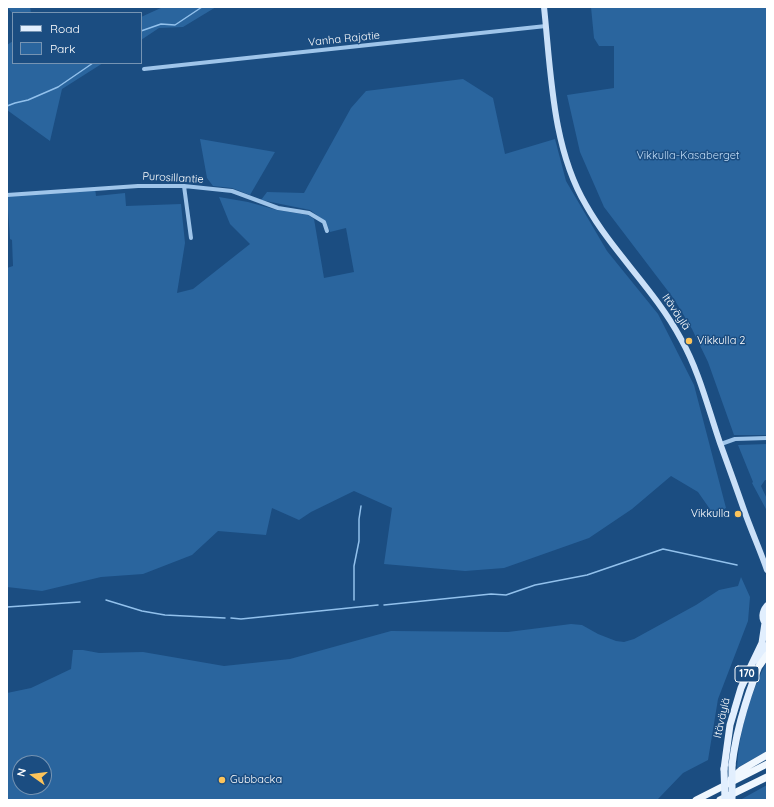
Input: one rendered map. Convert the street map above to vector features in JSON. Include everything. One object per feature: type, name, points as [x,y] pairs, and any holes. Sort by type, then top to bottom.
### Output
[{"type":"highway","points":[[760,665],[767,655]]},
{"type":"highway","points":[[723,786],[741,770],[767,755]]},
{"type":"highway","points":[[696,800],[767,764]]},
{"type":"highway","points":[[720,800],[767,777]]},
{"type":"main road","name":"Itäväylä","points":[[544,7],[559,130],[571,175],[582,199],[597,224],[662,309],[681,338],[695,371],[767,570]]},
{"type":"main road","name":"Itäväylä","points":[[725,800],[724,769],[730,725],[741,688],[762,644],[766,624],[762,615],[767,606]]},
{"type":"main road","name":"Itäväylä","points":[[732,800],[732,765],[741,716],[767,646]]},
{"type":"street","name":"Vanha Rajatie","points":[[144,69],[546,26]]},
{"type":"street","name":"Purosillantie","points":[[7,195],[138,186],[184,186],[232,191],[278,208],[309,213],[324,222],[327,230]]},
{"type":"street","points":[[184,186],[191,238]]},
{"type":"street","points":[[721,444],[735,439],[767,438]]},
{"type":"green space","points":[[7,7],[30,7],[31,12],[12,13]]},
{"type":"green space","points":[[163,7],[216,7],[183,27],[159,28],[142,39],[142,17]]},
{"type":"green space","name":"Vikkulla-Kasaberget","points":[[591,7],[767,7],[767,435],[734,435],[708,362],[692,329],[674,299],[604,207],[580,152],[567,95],[614,88],[614,46],[599,46],[594,38]]},
{"type":"green space","points":[[12,42],[12,64],[101,64],[62,89],[50,141],[7,110],[7,45]]},
{"type":"green space","points":[[463,79],[493,98],[505,154],[555,139],[566,181],[607,251],[658,314],[694,385],[726,508],[714,515],[698,492],[671,476],[632,509],[589,538],[504,568],[465,571],[384,564],[392,508],[354,491],[311,512],[299,520],[272,508],[266,535],[218,531],[192,555],[143,574],[101,577],[42,591],[7,587],[7,268],[13,266],[7,195],[95,188],[96,196],[125,193],[126,206],[181,204],[185,243],[177,293],[193,289],[250,244],[230,224],[219,197],[248,202],[277,210],[308,215],[314,219],[324,278],[354,272],[346,228],[330,232],[326,222],[310,210],[261,200],[267,192],[304,193],[351,108],[366,91]]},
{"type":"green space","points":[[200,139],[275,152],[250,195],[232,188],[213,186],[207,178]]},
{"type":"green space","points":[[767,444],[767,480],[765,480],[761,486],[767,499],[767,511],[752,483],[753,482],[738,445]]},
{"type":"green space","points":[[741,577],[750,597],[748,621],[718,699],[708,760],[683,773],[658,799],[7,800],[7,693],[31,688],[71,669],[73,650],[99,653],[143,652],[224,666],[290,659],[391,631],[508,632],[571,624],[582,625],[598,634],[616,641],[624,642],[634,639],[696,605],[719,590],[738,586]]},
{"type":"green space","points":[[767,661],[767,751],[737,768],[740,740],[746,713],[755,686]]},
{"type":"green space","points":[[767,785],[767,800],[740,800]]},
{"type":"waterway","points":[[142,31],[161,24],[175,25],[202,7]]},
{"type":"waterway","points":[[7,106],[28,100],[58,87],[92,64]]},
{"type":"waterway","points":[[354,600],[354,566],[359,541],[359,519],[361,506]]},
{"type":"waterway","points":[[384,605],[491,594],[506,595],[535,585],[587,575],[663,549],[737,565]]},
{"type":"waterway","points":[[106,600],[142,611],[165,615],[225,618]]},
{"type":"waterway","points":[[7,607],[80,602]]},
{"type":"waterway","points":[[231,618],[241,619],[378,605]]},
{"type":"place","name":"Vikkulla 2","points":[[689,341]]},
{"type":"place","name":"Vikkulla","points":[[738,514]]},
{"type":"place","name":"Gubbacka","points":[[222,780]]}]
